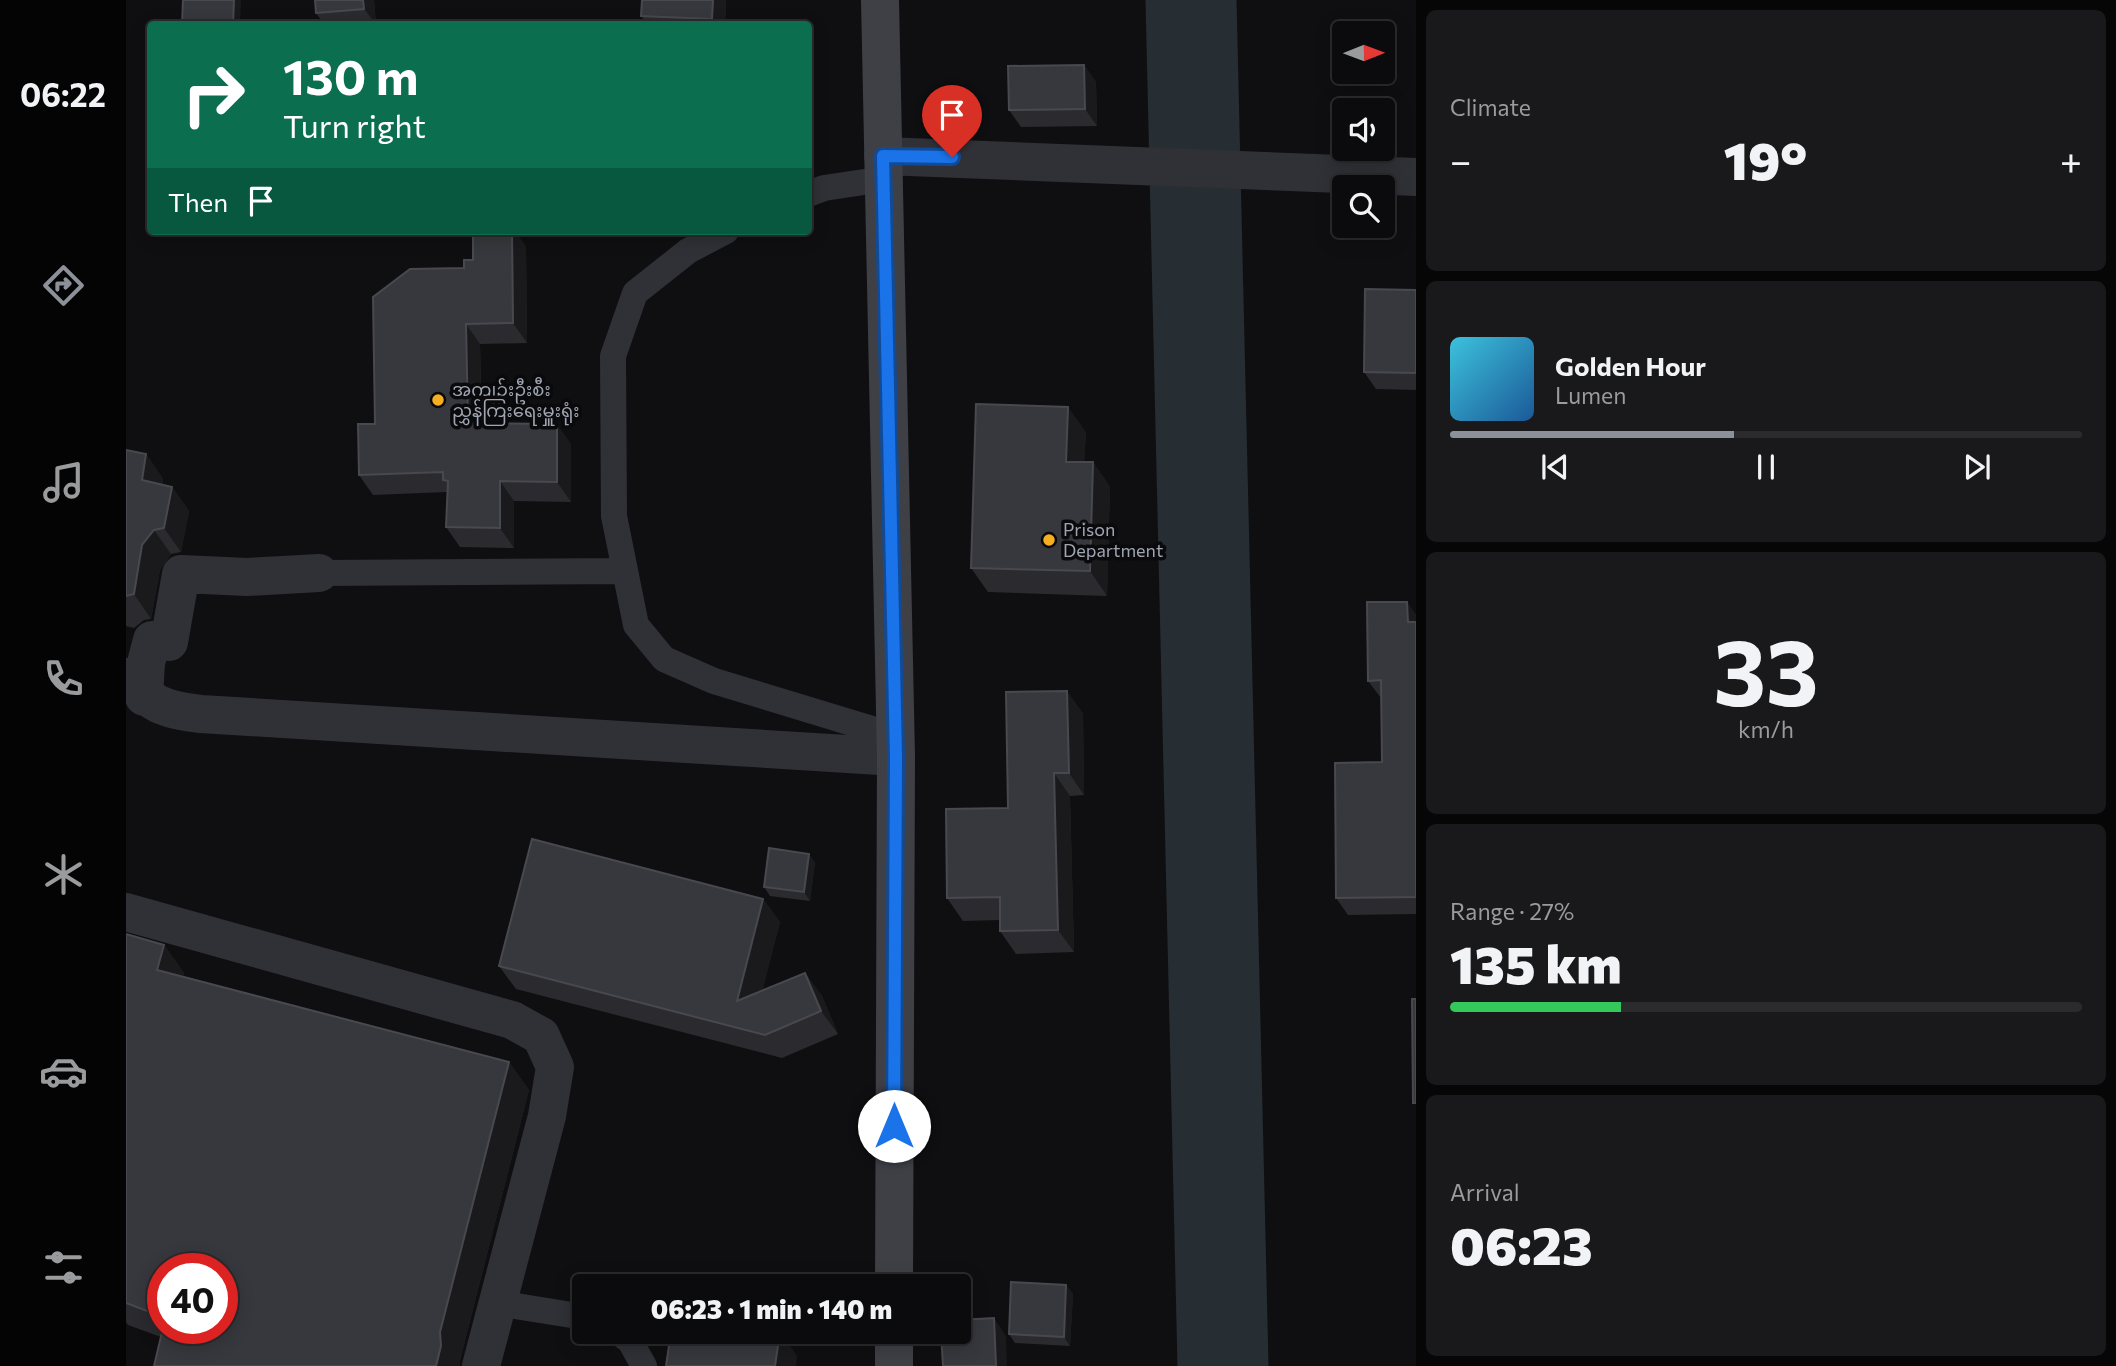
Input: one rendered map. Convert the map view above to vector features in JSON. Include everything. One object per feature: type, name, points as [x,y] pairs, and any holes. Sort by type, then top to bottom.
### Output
[{"type":"street","points":[[880,0],[896,746],[894,1274]]},
{"type":"street","points":[[884,167],[1059,161],[1416,177]]},
{"type":"street","points":[[318,573],[247,577],[181,574],[169,642],[152,640],[146,663],[135,687],[168,710],[201,714],[896,746]]},
{"type":"street","points":[[126,912],[512,1020],[541,1036],[555,1067],[547,1116],[481,1366]]},
{"type":"street","points":[[894,1344],[894,1366]]},
{"type":"lane","points":[[812,192],[884,167]]},
{"type":"lane","points":[[718,235],[688,251],[635,293],[613,355],[614,516],[636,625],[664,659],[714,681],[896,746]]},
{"type":"lane","points":[[318,573],[624,571]]},
{"type":"lane","points":[[497,1303],[572,1315]]},
{"type":"lane","points":[[632,1344],[644,1366]]},
{"type":"building","points":[[183,0],[234,0],[233,21],[182,21]]},
{"type":"building","points":[[315,0],[363,0],[364,9],[316,13]]},
{"type":"building","points":[[642,0],[713,0],[712,19],[641,16]]},
{"type":"building","points":[[1084,65],[1085,109],[1009,110],[1008,66]]},
{"type":"building","points":[[473,235],[512,235],[513,323],[466,324],[468,423],[557,424],[557,482],[500,481],[500,528],[446,527],[448,481],[443,480],[443,472],[359,475],[358,424],[375,424],[373,297],[410,269],[464,268],[464,260],[473,260]]},
{"type":"building","points":[[1365,289],[1416,290],[1416,373],[1364,372]]},
{"type":"building","name":"Prison Department","points":[[976,404],[1068,407],[1066,462],[1093,462],[1090,571],[971,568]]},
{"type":"building","points":[[126,450],[146,454],[142,480],[172,487],[164,528],[154,530],[142,545],[134,594],[126,596]]},
{"type":"building","points":[[1367,602],[1407,602],[1408,622],[1416,622],[1416,897],[1336,898],[1335,763],[1382,762],[1381,680],[1368,681]]},
{"type":"building","points":[[1067,691],[1069,773],[1054,773],[1058,930],[1000,931],[1000,897],[947,898],[946,809],[1008,808],[1006,692]]},
{"type":"building","points":[[532,839],[763,899],[737,1001],[805,973],[821,1011],[765,1035],[499,966]]},
{"type":"building","points":[[769,848],[809,854],[804,892],[764,887]]},
{"type":"building","points":[[126,934],[164,945],[157,970],[509,1062],[440,1332],[441,1346],[436,1366],[154,1366],[159,1344],[238,1344],[238,1253],[147,1253],[147,1311],[126,1303]]},
{"type":"building","points":[[1412,999],[1416,999],[1416,1103],[1413,1103]]},
{"type":"building","points":[[1011,1282],[1066,1285],[1064,1337],[1009,1334]]},
{"type":"building","points":[[994,1318],[996,1366],[943,1366],[942,1344],[971,1344],[971,1319]]},
{"type":"building","points":[[669,1344],[778,1344],[775,1366],[666,1366]]},
{"type":"waterway","points":[[1191,0],[1223,1366]]},
{"type":"place","name":"အကျဉ်းဦးစီး ညွှန်ကြးရေးမှူးရုံး","points":[[438,400]]},
{"type":"place","name":"Prison Department","points":[[1049,540]]},
{"type":"route","points":[[894,1126],[896,757],[883,156],[952,157]]}]
